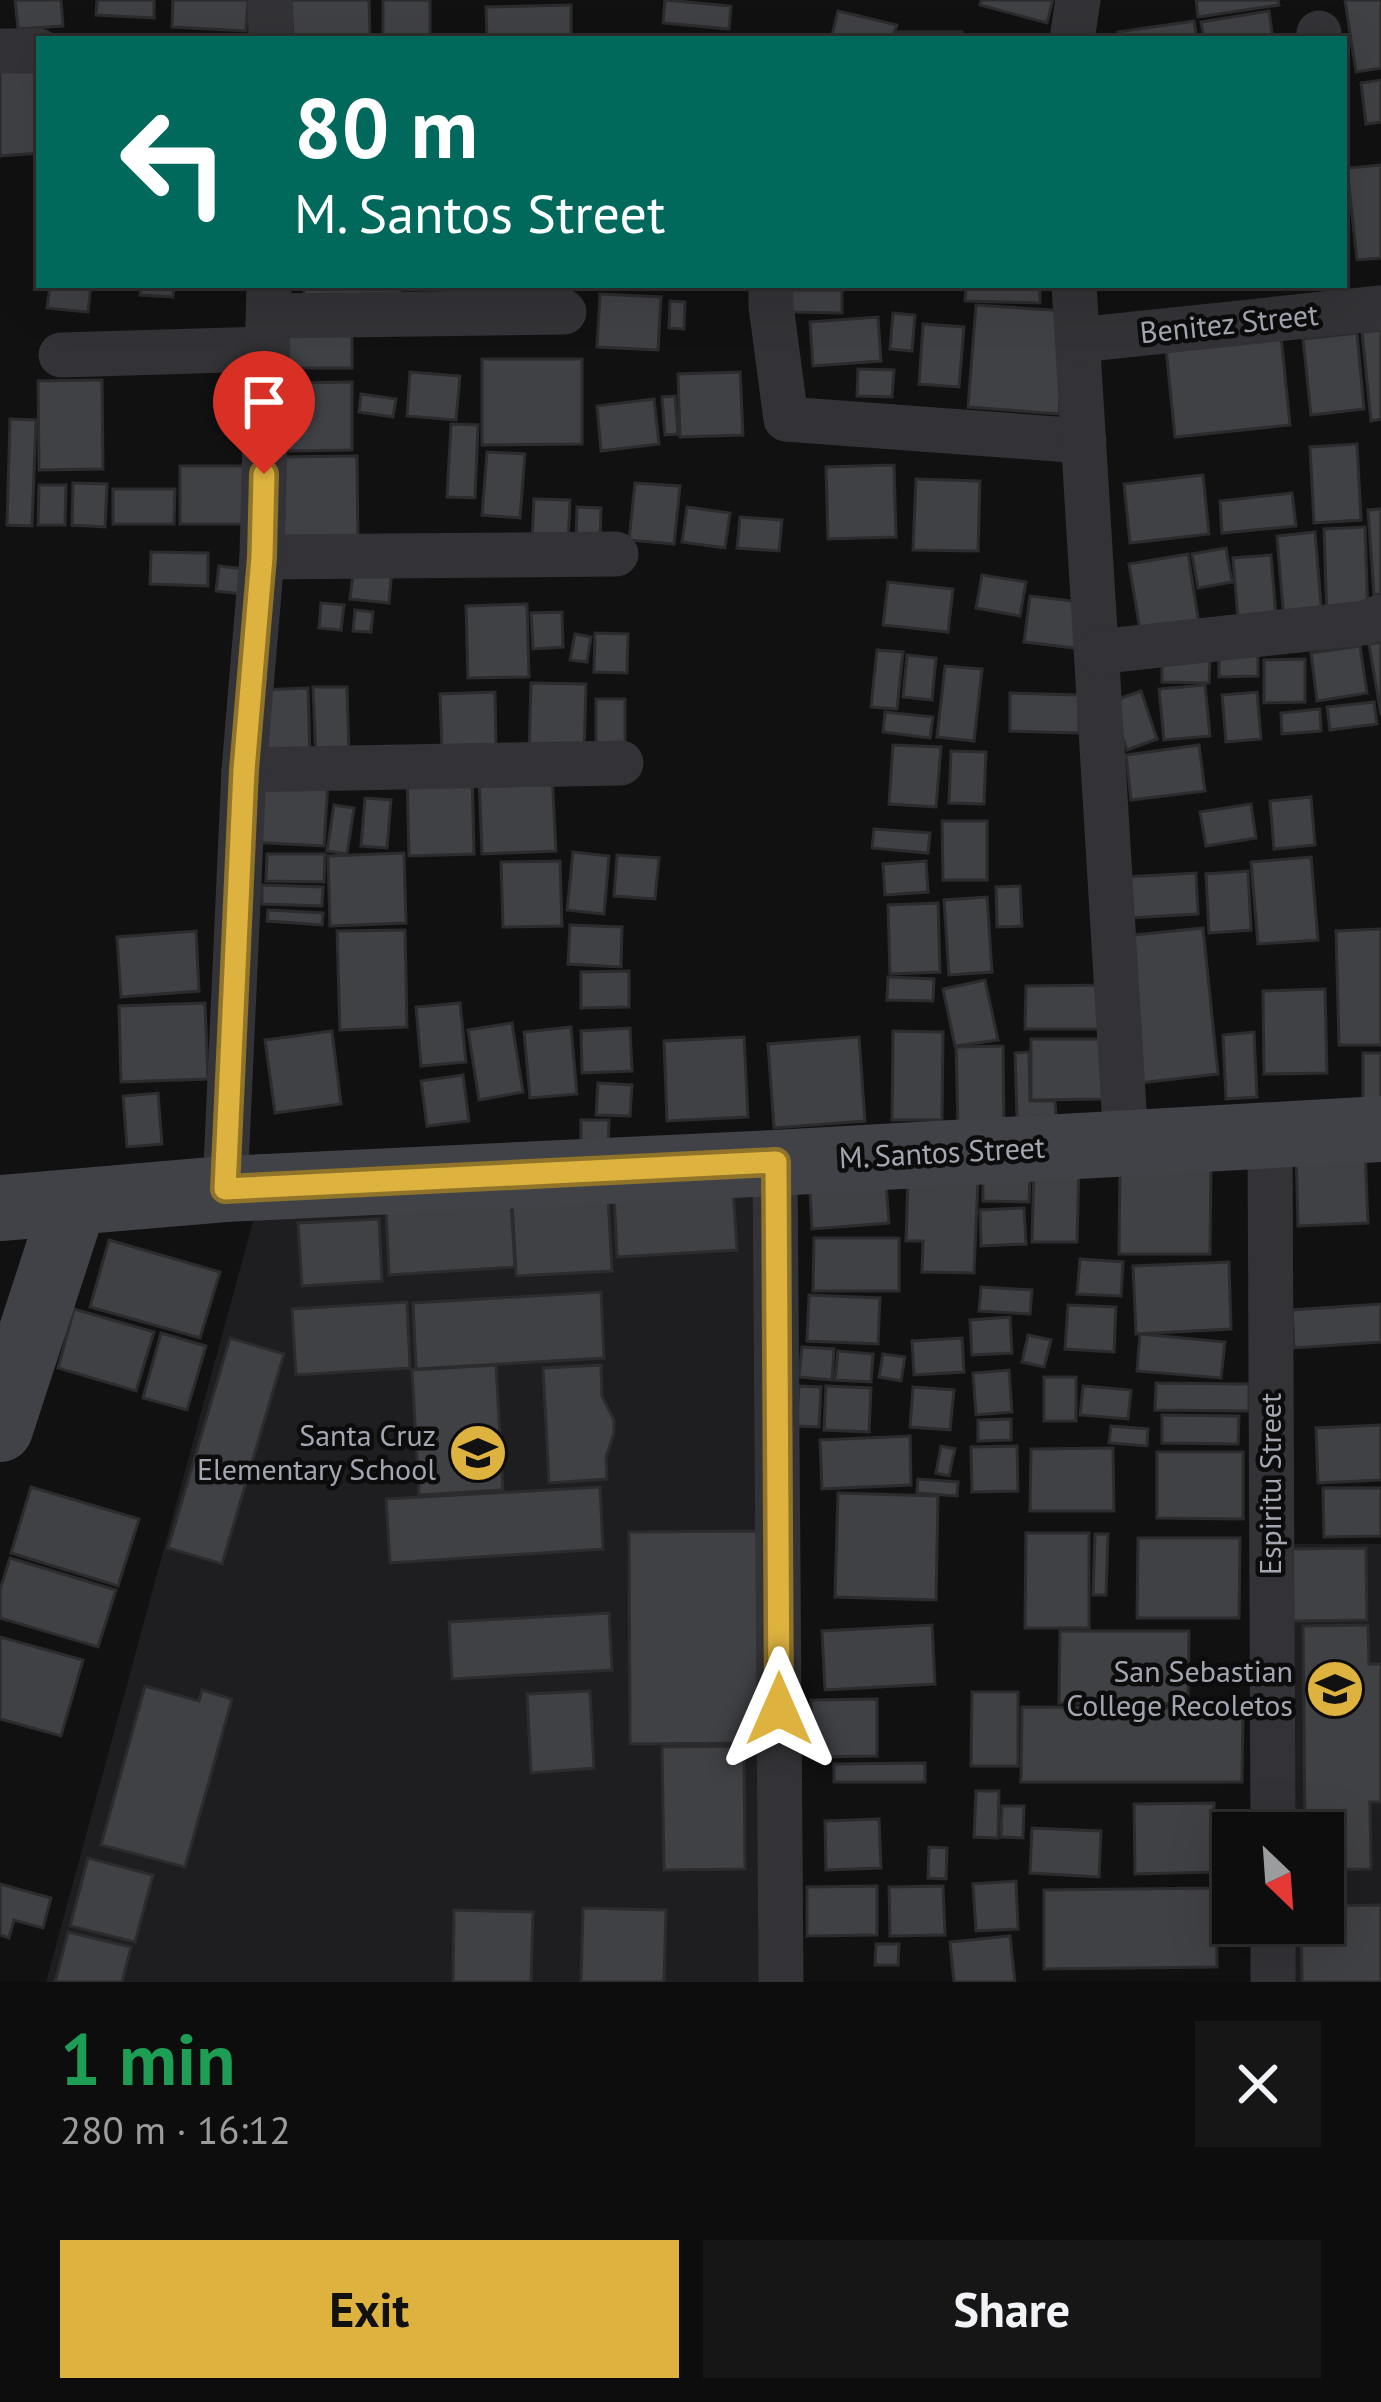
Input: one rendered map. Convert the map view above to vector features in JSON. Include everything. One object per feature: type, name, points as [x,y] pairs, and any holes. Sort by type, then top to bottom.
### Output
[{"type":"street","points":[[270,0],[271,36]]},
{"type":"street","points":[[1072,36],[1078,0]]},
{"type":"street","points":[[0,51],[36,51]]},
{"type":"street","points":[[771,288],[786,419],[1084,441]]},
{"type":"street","points":[[1073,288],[1126,1142]]},
{"type":"street","name":"Benitez Street","points":[[1078,340],[1356,302]]},
{"type":"street","points":[[61,355],[269,317],[564,312]]},
{"type":"street","points":[[225,1189],[244,770],[262,557],[269,317]]},
{"type":"street","points":[[262,557],[616,554]]},
{"type":"street","points":[[1097,652],[1364,623],[1381,616]]},
{"type":"street","points":[[244,770],[622,763]]},
{"type":"street","name":"M. Santos Street","points":[[0,1208],[225,1189],[1381,1129]]},
{"type":"street","name":"Espiritu Street","points":[[1270,1134],[1273,1812]]},
{"type":"street","points":[[776,1162],[781,1982]]},
{"type":"street","points":[[0,1429],[74,1202]]},
{"type":"street","points":[[1273,1944],[1273,1982]]},
{"type":"shaded area","name":"Santa Cruz Elementary School","points":[[767,1175],[767,1982],[46,1982],[258,1203]]},
{"type":"shaded area","name":"San Sebastian College Recoletos","points":[[1288,1544],[1381,1544],[1381,1982],[1289,1982],[1289,1944],[1344,1944],[1344,1812],[1289,1812]]},
{"type":"building","points":[[15,0],[61,0],[63,26],[18,29]]},
{"type":"building","points":[[97,0],[154,0],[154,18],[96,15]]},
{"type":"building","points":[[173,0],[248,0],[246,31],[172,27]]},
{"type":"building","points":[[291,0],[369,0],[370,36],[293,36]]},
{"type":"building","points":[[383,0],[430,0],[430,36],[383,36]]},
{"type":"building","points":[[665,0],[731,6],[729,29],[663,23]]},
{"type":"building","points":[[981,0],[1053,0],[1047,23],[980,5]]},
{"type":"building","points":[[1196,0],[1278,0],[1279,5],[1198,17]]},
{"type":"building","points":[[1345,0],[1381,0],[1381,68],[1356,72]]},
{"type":"building","points":[[571,5],[571,36],[487,36],[486,7]]},
{"type":"building","points":[[838,11],[897,25],[893,36],[832,36]]},
{"type":"building","points":[[1269,11],[1273,36],[1203,36],[1201,22]]},
{"type":"building","points":[[1194,21],[1196,36],[1119,36],[1118,32]]},
{"type":"building","points":[[897,32],[962,32],[962,36],[896,36]]},
{"type":"building","points":[[36,64],[36,153],[0,156],[0,67]]},
{"type":"building","points":[[1381,80],[1381,122],[1366,124],[1361,83]]},
{"type":"building","points":[[1381,165],[1381,258],[1357,260],[1347,168]]},
{"type":"building","points":[[50,288],[91,288],[88,312],[47,308]]},
{"type":"building","points":[[141,288],[174,288],[173,297],[140,295]]},
{"type":"building","points":[[304,288],[401,288],[401,295],[304,295]]},
{"type":"building","points":[[459,288],[538,288],[538,298],[459,299]]},
{"type":"building","points":[[966,288],[1040,288],[1040,303],[965,301]]},
{"type":"building","points":[[790,290],[842,290],[842,313],[790,312]]},
{"type":"building","points":[[600,294],[661,297],[658,350],[597,347]]},
{"type":"building","points":[[670,301],[685,302],[684,329],[669,328]]},
{"type":"building","points":[[976,305],[1066,311],[1059,414],[968,407]]},
{"type":"building","points":[[893,313],[915,315],[912,351],[890,349]]},
{"type":"building","points":[[878,317],[881,361],[813,366],[810,322]]},
{"type":"building","points":[[923,324],[964,327],[959,387],[919,384]]},
{"type":"building","points":[[283,329],[352,329],[352,368],[283,368]]},
{"type":"building","points":[[1381,330],[1381,419],[1371,421],[1362,332]]},
{"type":"building","points":[[1357,333],[1364,409],[1311,415],[1303,339]]},
{"type":"building","points":[[1281,336],[1290,425],[1175,437],[1166,349]]},
{"type":"building","points":[[482,359],[582,359],[582,444],[482,445]]},
{"type":"building","points":[[858,369],[894,370],[892,397],[857,396]]},
{"type":"building","points":[[410,372],[460,376],[456,420],[407,416]]},
{"type":"building","points":[[740,372],[743,435],[680,437],[678,374]]},
{"type":"building","points":[[102,380],[103,469],[39,470],[38,381]]},
{"type":"building","points":[[352,382],[352,450],[284,451],[284,383]]},
{"type":"building","points":[[361,394],[396,399],[393,417],[359,412]]},
{"type":"building","points":[[675,396],[678,434],[665,435],[662,397]]},
{"type":"building","points":[[654,399],[659,444],[601,451],[597,406]]},
{"type":"building","points":[[10,419],[36,420],[32,526],[7,525]]},
{"type":"building","points":[[451,424],[478,425],[475,498],[447,497]]},
{"type":"building","points":[[1357,444],[1361,520],[1314,523],[1310,447]]},
{"type":"building","points":[[487,452],[525,454],[520,518],[482,515]]},
{"type":"building","points":[[357,456],[358,547],[273,548],[273,457]]},
{"type":"building","points":[[894,465],[896,537],[828,539],[826,467]]},
{"type":"building","points":[[180,466],[255,466],[255,524],[180,524]]},
{"type":"building","points":[[1203,475],[1209,534],[1130,543],[1124,484]]},
{"type":"building","points":[[916,479],[980,481],[978,551],[913,550]]},
{"type":"building","points":[[73,483],[107,484],[105,527],[72,525]]},
{"type":"building","points":[[635,483],[680,486],[674,544],[629,540]]},
{"type":"building","points":[[39,485],[66,485],[65,525],[38,525]]},
{"type":"building","points":[[113,489],[175,489],[174,524],[113,524]]},
{"type":"building","points":[[1292,493],[1296,526],[1222,533],[1220,501]]},
{"type":"building","points":[[534,499],[570,500],[568,544],[532,543]]},
{"type":"building","points":[[577,507],[601,508],[600,544],[576,544]]},
{"type":"building","points":[[687,507],[730,513],[725,548],[682,542]]},
{"type":"building","points":[[1381,509],[1381,594],[1374,595],[1368,510]]},
{"type":"building","points":[[740,517],[782,520],[779,551],[737,548]]},
{"type":"building","points":[[1365,527],[1368,617],[1327,619],[1324,529]]},
{"type":"building","points":[[1315,532],[1322,617],[1284,621],[1277,536]]},
{"type":"building","points":[[1226,548],[1232,582],[1198,588],[1192,554]]},
{"type":"building","points":[[151,552],[208,553],[208,586],[150,584]]},
{"type":"building","points":[[1188,554],[1200,631],[1142,641],[1129,564]]},
{"type":"building","points":[[1271,555],[1277,629],[1239,632],[1233,558]]},
{"type":"building","points":[[354,565],[392,568],[389,603],[350,599]]},
{"type":"building","points":[[219,566],[246,569],[243,594],[216,591]]},
{"type":"building","points":[[982,575],[1026,582],[1020,616],[976,608]]},
{"type":"building","points":[[888,582],[953,589],[948,632],[883,625]]},
{"type":"building","points":[[1030,596],[1089,603],[1083,649],[1024,642]]},
{"type":"building","points":[[321,603],[344,605],[341,630],[319,628]]},
{"type":"building","points":[[527,604],[529,677],[468,678],[466,606]]},
{"type":"building","points":[[355,610],[373,612],[371,632],[353,631]]},
{"type":"building","points":[[562,612],[563,647],[533,649],[531,613]]},
{"type":"building","points":[[595,633],[628,634],[627,673],[594,672]]},
{"type":"building","points":[[575,634],[591,637],[587,662],[570,660]]},
{"type":"building","points":[[1381,642],[1381,715],[1369,644]]},
{"type":"building","points":[[1360,646],[1367,693],[1317,701],[1311,653]]},
{"type":"building","points":[[1219,647],[1258,647],[1258,676],[1219,677]]},
{"type":"building","points":[[877,650],[903,652],[897,709],[871,707]]},
{"type":"building","points":[[907,655],[936,658],[932,700],[903,697]]},
{"type":"building","points":[[1210,659],[1209,683],[1162,682],[1162,660]]},
{"type":"building","points":[[1305,659],[1305,702],[1264,703],[1264,660]]},
{"type":"building","points":[[945,666],[982,669],[974,741],[937,737]]},
{"type":"building","points":[[531,683],[586,684],[584,756],[529,755]]},
{"type":"building","points":[[1205,685],[1210,736],[1164,740],[1159,689]]},
{"type":"building","points":[[313,687],[347,687],[349,757],[316,758]]},
{"type":"building","points":[[308,688],[310,758],[261,759],[259,690]]},
{"type":"building","points":[[1141,691],[1157,739],[1127,750],[1110,702]]},
{"type":"building","points":[[495,692],[496,751],[442,753],[440,694]]},
{"type":"building","points":[[1257,692],[1261,739],[1226,742],[1222,695]]},
{"type":"building","points":[[1010,693],[1079,695],[1079,733],[1010,731]]},
{"type":"building","points":[[596,699],[625,699],[625,747],[596,748]]},
{"type":"building","points":[[1374,702],[1377,724],[1330,730],[1327,707]]},
{"type":"building","points":[[1320,709],[1321,731],[1282,734],[1281,713]]},
{"type":"building","points":[[885,712],[933,717],[930,738],[883,732]]},
{"type":"building","points":[[893,745],[941,747],[936,807],[889,804]]},
{"type":"building","points":[[1199,745],[1205,791],[1131,800],[1126,755]]},
{"type":"building","points":[[951,751],[986,752],[984,804],[949,803]]},
{"type":"building","points":[[472,771],[474,854],[409,856],[407,773]]},
{"type":"building","points":[[552,774],[556,851],[482,854],[479,778]]},
{"type":"building","points":[[255,778],[328,782],[324,846],[250,842]]},
{"type":"building","points":[[1311,797],[1315,845],[1274,849],[1270,801]]},
{"type":"building","points":[[365,798],[391,800],[387,848],[361,846]]},
{"type":"building","points":[[1251,804],[1256,838],[1206,846],[1200,812]]},
{"type":"building","points":[[334,805],[354,808],[347,854],[327,851]]},
{"type":"building","points":[[942,821],[987,821],[987,880],[943,880]]},
{"type":"building","points":[[874,829],[930,833],[928,853],[872,848]]},
{"type":"building","points":[[573,852],[609,856],[604,914],[567,910]]},
{"type":"building","points":[[404,853],[406,923],[330,926],[328,856]]},
{"type":"building","points":[[267,854],[325,854],[324,882],[266,881]]},
{"type":"building","points":[[617,855],[659,858],[655,899],[614,896]]},
{"type":"building","points":[[1311,857],[1318,940],[1258,944],[1251,862]]},
{"type":"building","points":[[560,861],[562,926],[503,927],[501,862]]},
{"type":"building","points":[[926,861],[928,892],[885,895],[883,864]]},
{"type":"building","points":[[1248,871],[1251,930],[1209,933],[1206,874]]},
{"type":"building","points":[[1196,873],[1198,914],[1128,918],[1126,877]]},
{"type":"building","points":[[262,885],[323,887],[322,906],[262,904]]},
{"type":"building","points":[[1020,886],[1022,926],[997,927],[996,887]]},
{"type":"building","points":[[987,897],[992,972],[949,975],[944,900]]},
{"type":"building","points":[[938,903],[940,972],[890,974],[888,905]]},
{"type":"building","points":[[268,910],[323,913],[322,925],[267,921]]},
{"type":"building","points":[[570,925],[622,927],[621,967],[568,964]]},
{"type":"building","points":[[1203,928],[1218,1074],[1139,1083],[1124,936]]},
{"type":"building","points":[[1381,929],[1381,1045],[1339,1045],[1336,931]]},
{"type":"building","points":[[405,930],[407,1027],[340,1030],[337,931]]},
{"type":"building","points":[[196,931],[199,991],[121,997],[117,937]]},
{"type":"building","points":[[629,971],[629,1007],[581,1008],[581,972]]},
{"type":"building","points":[[888,977],[934,979],[933,1001],[887,1000]]},
{"type":"building","points":[[985,980],[998,1040],[955,1046],[943,989]]},
{"type":"building","points":[[1112,985],[1112,1029],[1025,1029],[1026,986]]},
{"type":"building","points":[[1325,989],[1327,1073],[1264,1074],[1263,991]]},
{"type":"building","points":[[205,1003],[208,1079],[121,1082],[119,1006]]},
{"type":"building","points":[[460,1003],[466,1062],[421,1066],[416,1007]]},
{"type":"building","points":[[512,1023],[523,1092],[479,1100],[468,1030]]},
{"type":"building","points":[[571,1027],[577,1094],[530,1098],[524,1032]]},
{"type":"building","points":[[630,1028],[632,1071],[582,1073],[581,1031]]},
{"type":"building","points":[[332,1031],[341,1104],[275,1113],[265,1040]]},
{"type":"building","points":[[893,1031],[943,1032],[942,1120],[892,1120]]},
{"type":"building","points":[[1254,1032],[1257,1097],[1226,1099],[1223,1035]]},
{"type":"building","points":[[744,1037],[748,1117],[667,1121],[664,1041]]},
{"type":"building","points":[[859,1037],[865,1121],[774,1128],[768,1044]]},
{"type":"building","points":[[1031,1039],[1104,1039],[1104,1099],[1031,1100]]},
{"type":"building","points":[[1003,1046],[1004,1124],[958,1126],[956,1047]]},
{"type":"building","points":[[1029,1052],[1030,1101],[1055,1101],[1056,1116],[1017,1118],[1015,1053]]},
{"type":"building","points":[[1363,1053],[1381,1053],[1381,1102],[1363,1103]]},
{"type":"building","points":[[463,1075],[469,1121],[427,1126],[421,1081]]},
{"type":"building","points":[[598,1083],[632,1085],[630,1116],[596,1115]]},
{"type":"building","points":[[158,1093],[162,1144],[127,1147],[123,1096]]},
{"type":"building","points":[[581,1120],[609,1120],[608,1151],[581,1150]]},
{"type":"building","points":[[1365,1149],[1368,1223],[1298,1226],[1296,1150]]},
{"type":"building","points":[[1120,1158],[1211,1158],[1210,1254],[1119,1254]]},
{"type":"building","points":[[1034,1163],[1079,1164],[1077,1242],[1032,1242]]},
{"type":"building","points":[[885,1169],[889,1223],[812,1229],[809,1174]]},
{"type":"building","points":[[983,1176],[1030,1178],[1029,1202],[983,1201]]},
{"type":"building","points":[[908,1179],[978,1180],[974,1273],[922,1272],[923,1241],[906,1241]]},
{"type":"building","points":[[733,1186],[737,1250],[617,1257],[614,1193]]},
{"type":"building","points":[[608,1196],[612,1271],[516,1276],[512,1201]]},
{"type":"building","points":[[511,1203],[515,1267],[389,1275],[386,1210]]},
{"type":"building","points":[[1024,1208],[1026,1244],[981,1246],[980,1210]]},
{"type":"building","points":[[379,1219],[382,1281],[302,1286],[298,1223]]},
{"type":"building","points":[[814,1238],[899,1238],[899,1291],[813,1291]]},
{"type":"building","points":[[109,1240],[220,1272],[200,1338],[90,1307]]},
{"type":"building","points":[[1080,1259],[1123,1262],[1121,1296],[1077,1294]]},
{"type":"building","points":[[1229,1262],[1231,1329],[1136,1334],[1133,1266]]},
{"type":"building","points":[[981,1287],[1032,1290],[1030,1314],[979,1311]]},
{"type":"building","points":[[601,1292],[604,1358],[416,1369],[413,1303]]},
{"type":"building","points":[[809,1295],[880,1298],[878,1344],[807,1341]]},
{"type":"building","points":[[407,1302],[410,1368],[296,1375],[292,1309]]},
{"type":"building","points":[[1381,1304],[1381,1342],[1294,1348],[1292,1310]]},
{"type":"building","points":[[1068,1305],[1116,1307],[1114,1352],[1065,1349]]},
{"type":"building","points":[[74,1309],[154,1332],[136,1391],[58,1368]]},
{"type":"building","points":[[1010,1317],[1012,1353],[972,1355],[970,1320]]},
{"type":"building","points":[[161,1333],[206,1346],[187,1410],[143,1398]]},
{"type":"building","points":[[1140,1334],[1225,1342],[1221,1378],[1137,1371]]},
{"type":"building","points":[[1028,1335],[1051,1340],[1044,1367],[1022,1362]]},
{"type":"building","points":[[230,1338],[284,1354],[222,1564],[168,1548]]},
{"type":"building","points":[[962,1338],[964,1372],[914,1375],[912,1341]]},
{"type":"building","points":[[802,1347],[834,1349],[832,1380],[799,1377]]},
{"type":"building","points":[[838,1351],[873,1354],[871,1382],[835,1380]]},
{"type":"building","points":[[883,1354],[905,1357],[901,1381],[879,1377]]},
{"type":"building","points":[[496,1365],[503,1490],[419,1495],[412,1370]]},
{"type":"building","points":[[601,1365],[602,1396],[614,1420],[607,1479],[549,1483],[543,1368]]},
{"type":"building","points":[[1009,1370],[1012,1412],[976,1415],[973,1373]]},
{"type":"building","points":[[1044,1377],[1076,1377],[1076,1421],[1044,1421]]},
{"type":"building","points":[[1156,1383],[1249,1384],[1249,1411],[1155,1410]]},
{"type":"building","points":[[799,1386],[821,1387],[819,1427],[796,1426]]},
{"type":"building","points":[[826,1386],[871,1388],[869,1432],[824,1430]]},
{"type":"building","points":[[1083,1386],[1131,1390],[1128,1419],[1080,1415]]},
{"type":"building","points":[[913,1387],[954,1390],[950,1430],[910,1427]]},
{"type":"building","points":[[1162,1415],[1239,1416],[1238,1444],[1162,1443]]},
{"type":"building","points":[[1011,1419],[1011,1440],[978,1441],[978,1420]]},
{"type":"building","points":[[1381,1425],[1381,1480],[1318,1483],[1316,1428]]},
{"type":"building","points":[[1111,1426],[1148,1429],[1147,1446],[1109,1443]]},
{"type":"building","points":[[910,1436],[911,1485],[822,1489],[820,1440]]},
{"type":"building","points":[[941,1446],[955,1449],[949,1476],[936,1473]]},
{"type":"building","points":[[1017,1446],[1018,1491],[972,1492],[971,1447]]},
{"type":"building","points":[[1113,1448],[1114,1511],[1030,1511],[1031,1449]]},
{"type":"building","points":[[1157,1452],[1243,1452],[1243,1519],[1157,1518]]},
{"type":"building","points":[[918,1479],[958,1482],[957,1496],[917,1493]]},
{"type":"building","points":[[31,1487],[139,1519],[118,1586],[11,1553]]},
{"type":"building","points":[[600,1487],[603,1549],[390,1563],[386,1499]]},
{"type":"building","points":[[1323,1488],[1381,1488],[1381,1536],[1324,1537]]},
{"type":"building","points":[[838,1493],[938,1496],[936,1600],[835,1597]]},
{"type":"building","points":[[765,1531],[766,1743],[630,1744],[629,1532]]},
{"type":"building","points":[[1026,1533],[1089,1533],[1089,1628],[1025,1628]]},
{"type":"building","points":[[1095,1534],[1108,1534],[1106,1595],[1093,1595]]},
{"type":"building","points":[[1138,1538],[1240,1538],[1239,1618],[1137,1618]]},
{"type":"building","points":[[1366,1548],[1367,1620],[1292,1621],[1292,1549]]},
{"type":"building","points":[[10,1558],[116,1590],[98,1647],[0,1618],[0,1590]]},
{"type":"building","points":[[609,1613],[612,1670],[452,1679],[449,1622]]},
{"type":"building","points":[[932,1625],[935,1684],[825,1690],[822,1631]]},
{"type":"building","points":[[1368,1625],[1369,1664],[1381,1664],[1381,1802],[1370,1802],[1371,1869],[1344,1870],[1344,1812],[1305,1812],[1303,1626]]},
{"type":"building","points":[[1060,1631],[1189,1631],[1188,1704],[1059,1703]]},
{"type":"building","points":[[0,1637],[83,1660],[61,1736],[0,1719]]},
{"type":"building","points":[[145,1686],[199,1701],[202,1690],[232,1699],[185,1867],[101,1845]]},
{"type":"building","points":[[590,1691],[594,1768],[531,1773],[527,1694]]},
{"type":"building","points":[[972,1692],[1018,1692],[1018,1766],[971,1766]]},
{"type":"building","points":[[877,1699],[877,1756],[812,1757],[811,1700]]},
{"type":"building","points":[[1022,1707],[1243,1708],[1242,1782],[1021,1782]]},
{"type":"building","points":[[744,1746],[745,1869],[664,1870],[662,1747]]},
{"type":"building","points":[[925,1763],[925,1782],[834,1782],[834,1764]]},
{"type":"building","points":[[976,1791],[999,1791],[998,1838],[974,1837]]},
{"type":"building","points":[[1214,1803],[1212,1872],[1135,1874],[1134,1804]]},
{"type":"building","points":[[1002,1806],[1024,1806],[1023,1838],[1001,1837]]},
{"type":"building","points":[[879,1819],[881,1868],[826,1870],[825,1821]]},
{"type":"building","points":[[1032,1828],[1101,1831],[1099,1877],[1030,1873]]},
{"type":"building","points":[[929,1847],[947,1848],[946,1879],[928,1878]]},
{"type":"building","points":[[88,1858],[153,1875],[135,1942],[70,1926]]},
{"type":"building","points":[[1016,1881],[1018,1929],[976,1931],[973,1884]]},
{"type":"building","points":[[0,1884],[51,1898],[43,1928],[14,1920],[9,1938],[0,1935]]},
{"type":"building","points":[[877,1886],[877,1935],[807,1936],[807,1887]]},
{"type":"building","points":[[943,1886],[945,1935],[890,1936],[889,1887]]},
{"type":"building","points":[[1212,1888],[1217,1967],[1044,1969],[1044,1890]]},
{"type":"building","points":[[1381,1905],[1381,1982],[1302,1982],[1301,1944],[1344,1944],[1344,1906]]},
{"type":"building","points":[[583,1908],[666,1910],[664,1982],[581,1982]]},
{"type":"building","points":[[454,1910],[533,1912],[531,1982],[453,1982]]},
{"type":"building","points":[[68,1932],[131,1947],[122,1982],[55,1982]]},
{"type":"building","points":[[1010,1936],[1015,1982],[954,1982],[950,1942]]},
{"type":"building","points":[[876,1944],[899,1944],[898,1965],[875,1965]]},
{"type":"place","name":"Santa Cruz Elementary School","points":[[478,1453]]},
{"type":"place","name":"San Sebastian College Recoletos","points":[[1335,1689]]},
{"type":"route","points":[[264,474],[244,770],[225,1189],[776,1162],[779,1709]]}]
